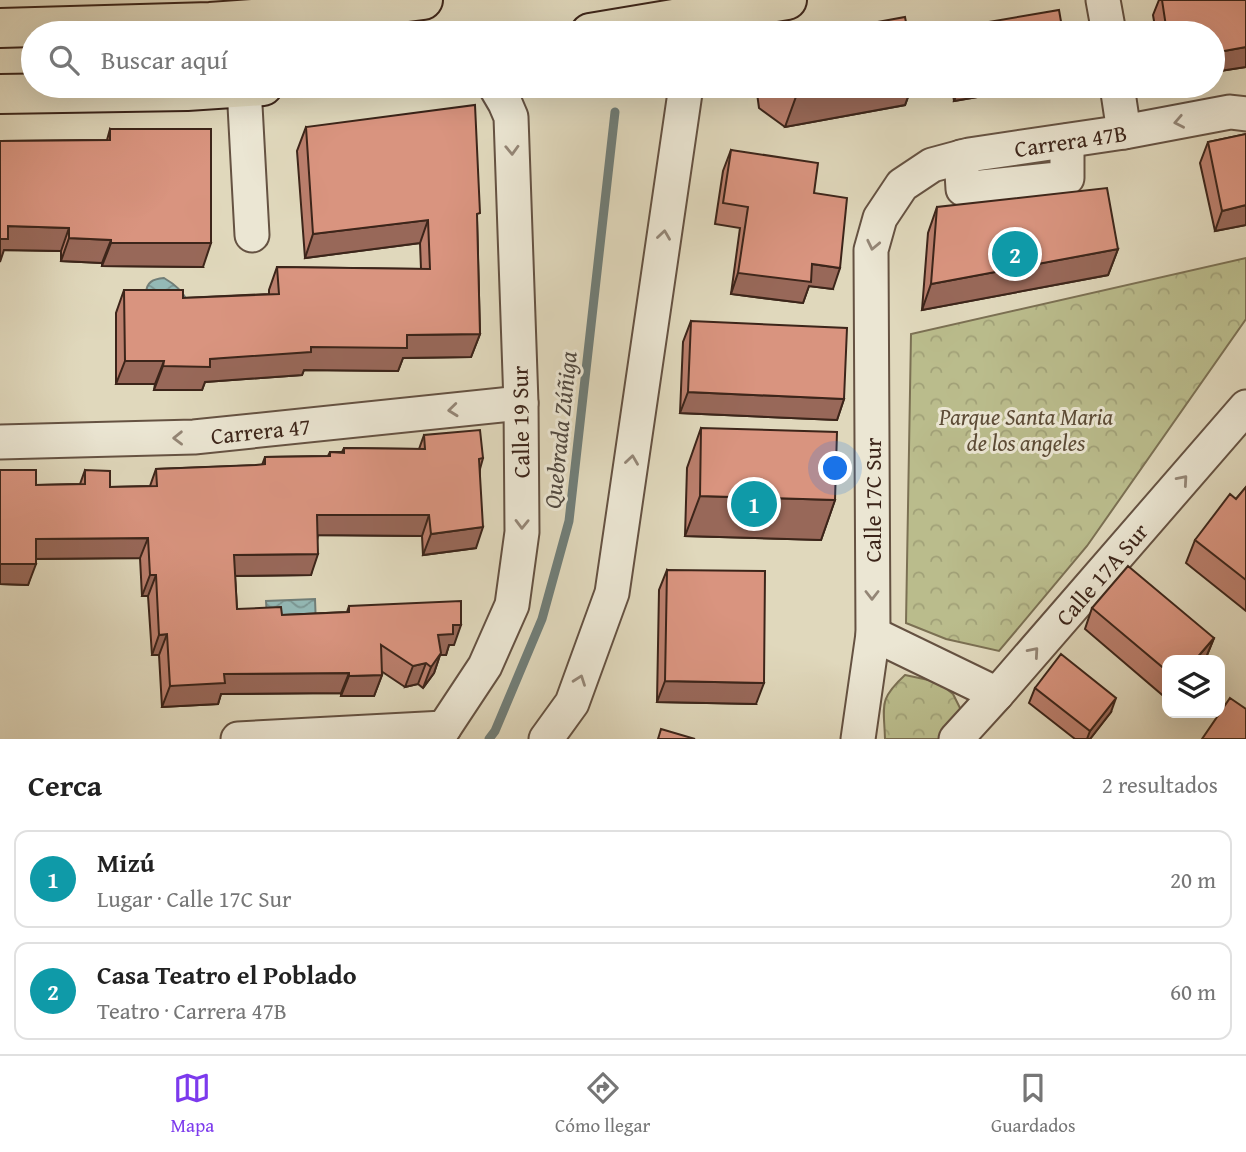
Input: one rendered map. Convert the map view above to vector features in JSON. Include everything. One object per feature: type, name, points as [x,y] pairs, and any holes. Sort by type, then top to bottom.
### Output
[{"type":"main road","points":[[100,21],[186,15],[307,15],[423,0]]},
{"type":"main road","points":[[666,21],[787,0]]},
{"type":"main road","points":[[0,28],[21,27]]},
{"type":"main road","points":[[0,94],[21,94]]},
{"type":"street","points":[[186,15],[244,0]]},
{"type":"street","points":[[1104,0],[1107,21]]},
{"type":"street","points":[[252,235],[254,98]]},
{"type":"street","name":"Calle 19 Sur","points":[[439,733],[485,666],[512,605],[522,532],[521,403],[511,117],[502,98]]},
{"type":"street","points":[[546,739],[572,703],[612,593],[684,98]]},
{"type":"street","points":[[1119,98],[1124,132]]},
{"type":"street","name":"Carrera 47B","points":[[902,185],[932,164],[961,157],[1124,132],[1230,112],[1246,114]]},
{"type":"street","name":"Calle 17C Sur","points":[[858,739],[873,634],[871,250],[880,218],[902,185]]},
{"type":"street","name":"Carrera 47","points":[[0,442],[194,437],[521,403]]},
{"type":"street","name":"Calle 17A Sur","points":[[956,739],[1246,407]]},
{"type":"street","points":[[873,634],[997,694]]},
{"type":"street","points":[[238,739],[439,733]]},
{"type":"green space","name":"Parque Santa Maria de los angeles","points":[[1246,258],[1246,319],[1087,546],[999,651],[946,639],[906,623],[911,334]]},
{"type":"green space","points":[[905,675],[938,682],[953,694],[962,712],[944,739],[885,739],[884,704],[890,691]]},
{"type":"water","points":[[164,278],[184,295],[189,303],[146,294],[151,282]]},
{"type":"water","points":[[315,599],[316,626],[267,618],[266,601]]},
{"type":"building","points":[[1162,0],[1246,0],[1246,47],[1225,51],[1225,21],[1165,21]]},
{"type":"building","points":[[1059,10],[1061,21],[994,21]]},
{"type":"building","points":[[905,17],[906,21],[883,21]]},
{"type":"building","points":[[475,105],[480,213],[477,214],[480,334],[407,335],[407,348],[311,347],[311,352],[210,359],[210,367],[163,366],[164,361],[125,361],[124,290],[183,290],[183,298],[279,294],[277,267],[430,269],[428,220],[313,234],[306,127]]},
{"type":"building","points":[[110,129],[211,129],[211,243],[111,243],[111,240],[69,238],[69,228],[8,226],[8,239],[0,239],[0,141],[110,140]]},
{"type":"building","points":[[1246,134],[1246,205],[1222,211],[1208,142]]},
{"type":"building","points":[[731,150],[818,163],[814,193],[847,198],[840,268],[812,264],[811,282],[738,273],[748,207],[723,203]]},
{"type":"building","points":[[1107,188],[1118,249],[931,284],[937,207]]},
{"type":"building","points":[[691,321],[847,328],[844,399],[688,392]]},
{"type":"building","points":[[701,428],[837,432],[835,500],[700,496]]},
{"type":"building","points":[[480,430],[483,458],[479,459],[483,527],[431,534],[429,515],[317,515],[318,554],[234,555],[237,609],[281,607],[282,615],[349,612],[349,606],[461,601],[461,625],[453,625],[453,634],[438,635],[441,653],[431,667],[426,663],[413,666],[381,645],[382,675],[224,674],[225,683],[170,686],[167,634],[159,635],[156,575],[150,575],[148,538],[36,539],[36,564],[0,564],[0,470],[36,470],[36,485],[85,484],[85,470],[110,471],[110,487],[157,486],[156,469],[265,464],[265,457],[330,456],[330,452],[344,453],[344,448],[425,449],[424,435]]},
{"type":"building","points":[[1246,487],[1246,580],[1195,540],[1230,494],[1236,499]]},
{"type":"building","points":[[1128,566],[1214,638],[1199,655],[1162,655],[1162,667],[1092,608]]},
{"type":"building","points":[[667,570],[765,571],[764,683],[665,681]]},
{"type":"building","points":[[1061,654],[1116,698],[1090,731],[1035,688]]},
{"type":"building","points":[[1230,698],[1246,709],[1246,739],[1202,739],[1216,718],[1225,718],[1225,705]]},
{"type":"building","points":[[661,729],[695,739],[658,739]]},
{"type":"waterway","name":"Quebrada Zúñiga","points":[[489,739],[495,731],[542,619],[569,521],[615,112]]},
{"type":"place","name":"Casa Teatro el Poblado","points":[[1015,254]]},
{"type":"place","name":"Mizú","points":[[754,504]]}]
